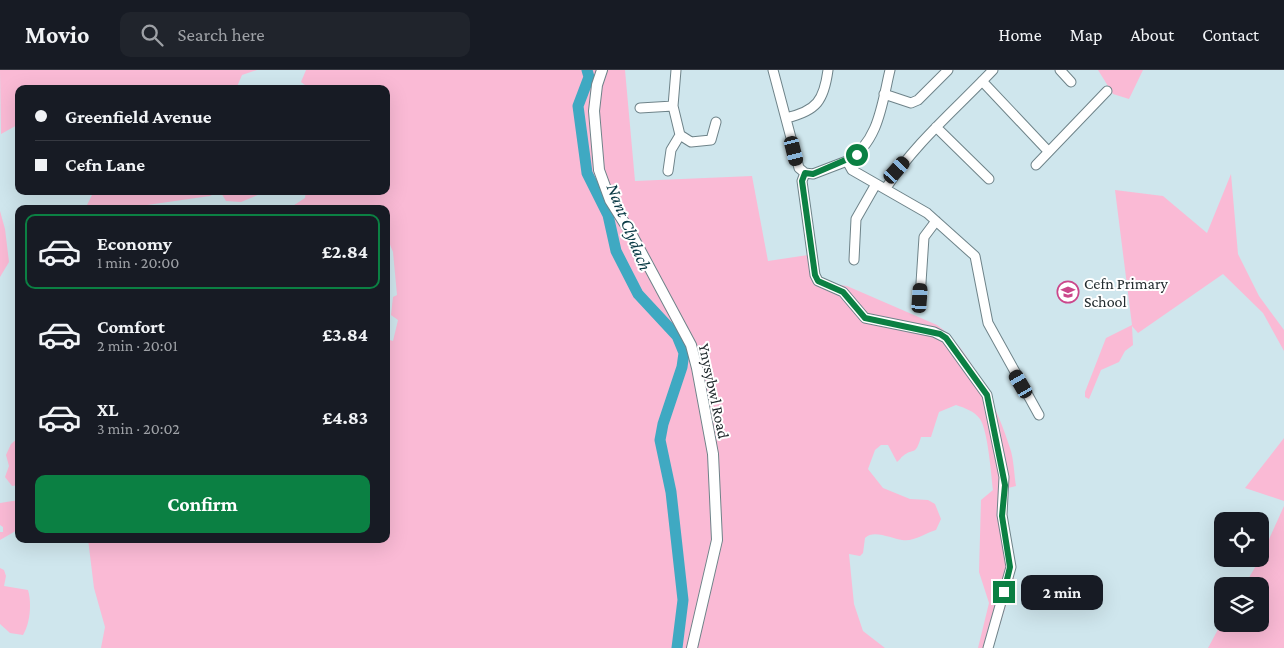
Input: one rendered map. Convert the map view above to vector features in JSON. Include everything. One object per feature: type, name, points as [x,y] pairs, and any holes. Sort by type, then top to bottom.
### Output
[{"type":"main road","name":"Ynysybwl Road","points":[[602,70],[597,85],[594,111],[600,170],[610,200],[641,252],[691,346],[713,454],[717,540],[692,648]]},
{"type":"street","points":[[676,70],[673,106],[680,134],[691,142],[711,140],[716,122]]},
{"type":"street","points":[[773,70],[799,168],[805,173],[813,174],[847,161],[857,155],[874,131],[890,70]]},
{"type":"street","points":[[786,118],[813,108],[821,99],[826,89],[828,70]]},
{"type":"street","points":[[884,94],[911,103],[918,100],[948,70]]},
{"type":"street","points":[[886,188],[897,170],[936,126],[992,70]]},
{"type":"street","points":[[1060,70],[1072,82]]},
{"type":"street","points":[[982,81],[1048,151]]},
{"type":"street","points":[[1036,165],[1107,91]]},
{"type":"street","points":[[643,105],[673,106]]},
{"type":"street","points":[[936,126],[989,180]]},
{"type":"street","points":[[668,171],[671,150],[680,134]]},
{"type":"street","points":[[847,161],[852,170],[917,206],[975,256],[988,322],[1039,415]]},
{"type":"street","points":[[805,173],[802,181],[815,275],[818,281],[843,292],[865,318],[934,332],[946,338],[987,395],[1004,477],[1002,516],[1010,567],[988,648]]},
{"type":"street","points":[[854,260],[856,219],[876,184]]},
{"type":"street","points":[[920,298],[924,237],[936,221]]},
{"type":"shaded area","points":[[0,70],[257,70],[242,75],[238,85],[15,85],[15,126],[1,134]]},
{"type":"shaded area","points":[[306,70],[625,70],[635,181],[752,176],[768,261],[808,255],[820,282],[847,286],[937,325],[960,348],[991,399],[1005,433],[1013,462],[1016,486],[1008,488],[1005,505],[1014,579],[993,648],[978,648],[989,603],[979,572],[981,500],[993,490],[989,453],[983,425],[978,416],[956,405],[939,412],[931,437],[921,437],[914,451],[902,456],[897,462],[888,445],[881,445],[875,450],[868,469],[883,488],[910,499],[928,500],[935,504],[941,519],[936,530],[911,540],[902,540],[878,534],[869,535],[865,538],[863,553],[860,556],[849,554],[854,604],[863,631],[885,648],[101,648],[105,627],[94,588],[88,543],[390,543],[390,340],[393,341],[398,320],[391,315],[393,297],[397,295],[393,252],[390,245],[390,205],[294,205],[305,198],[305,195],[390,195],[390,85],[305,85],[301,82]]},
{"type":"shaded area","points":[[1098,70],[1143,70],[1129,99],[1113,94]]},
{"type":"shaded area","points":[[1231,174],[1238,254],[1259,296],[1284,330],[1284,351],[1263,313],[1223,274],[1138,333],[1132,326],[1133,345],[1125,351],[1119,362],[1101,370],[1089,399],[1085,397],[1085,392],[1106,338],[1132,325],[1115,190],[1163,196],[1207,233]]},
{"type":"shaded area","points":[[92,195],[212,195],[147,205],[87,205]]},
{"type":"shaded area","points":[[222,195],[258,195],[241,202],[226,201]]},
{"type":"shaded area","points":[[0,211],[5,229],[9,262],[0,277]]},
{"type":"shaded area","points":[[1284,438],[1284,501],[1245,488]]},
{"type":"shaded area","points":[[15,440],[15,486],[12,486],[5,477],[9,466],[6,455],[11,444]]},
{"type":"shaded area","points":[[15,501],[15,531],[0,540],[0,532],[3,532],[3,527],[0,525],[0,503]]},
{"type":"shaded area","points":[[1284,506],[1284,648],[1208,648],[1217,632],[1269,632],[1269,577],[1249,577],[1255,567],[1269,567],[1269,539]]},
{"type":"shaded area","points":[[0,568],[4,570],[6,576],[4,586],[28,590],[30,613],[23,635],[10,633],[0,624]]},
{"type":"waterway","name":"Nant Clydach","points":[[587,70],[589,77],[578,106],[587,173],[608,215],[616,251],[638,294],[677,336],[684,353],[682,367],[663,424],[660,440],[671,492],[683,600],[677,648]]},
{"type":"place","name":"Cefn Primary School","points":[[1068,292]]},
{"type":"route","points":[[857,155],[847,161],[813,174],[805,173],[802,181],[815,275],[818,281],[843,292],[865,318],[940,334],[946,338],[982,386],[987,395],[994,425],[1005,485],[1002,500],[1002,516],[1010,575],[1004,592]]}]
